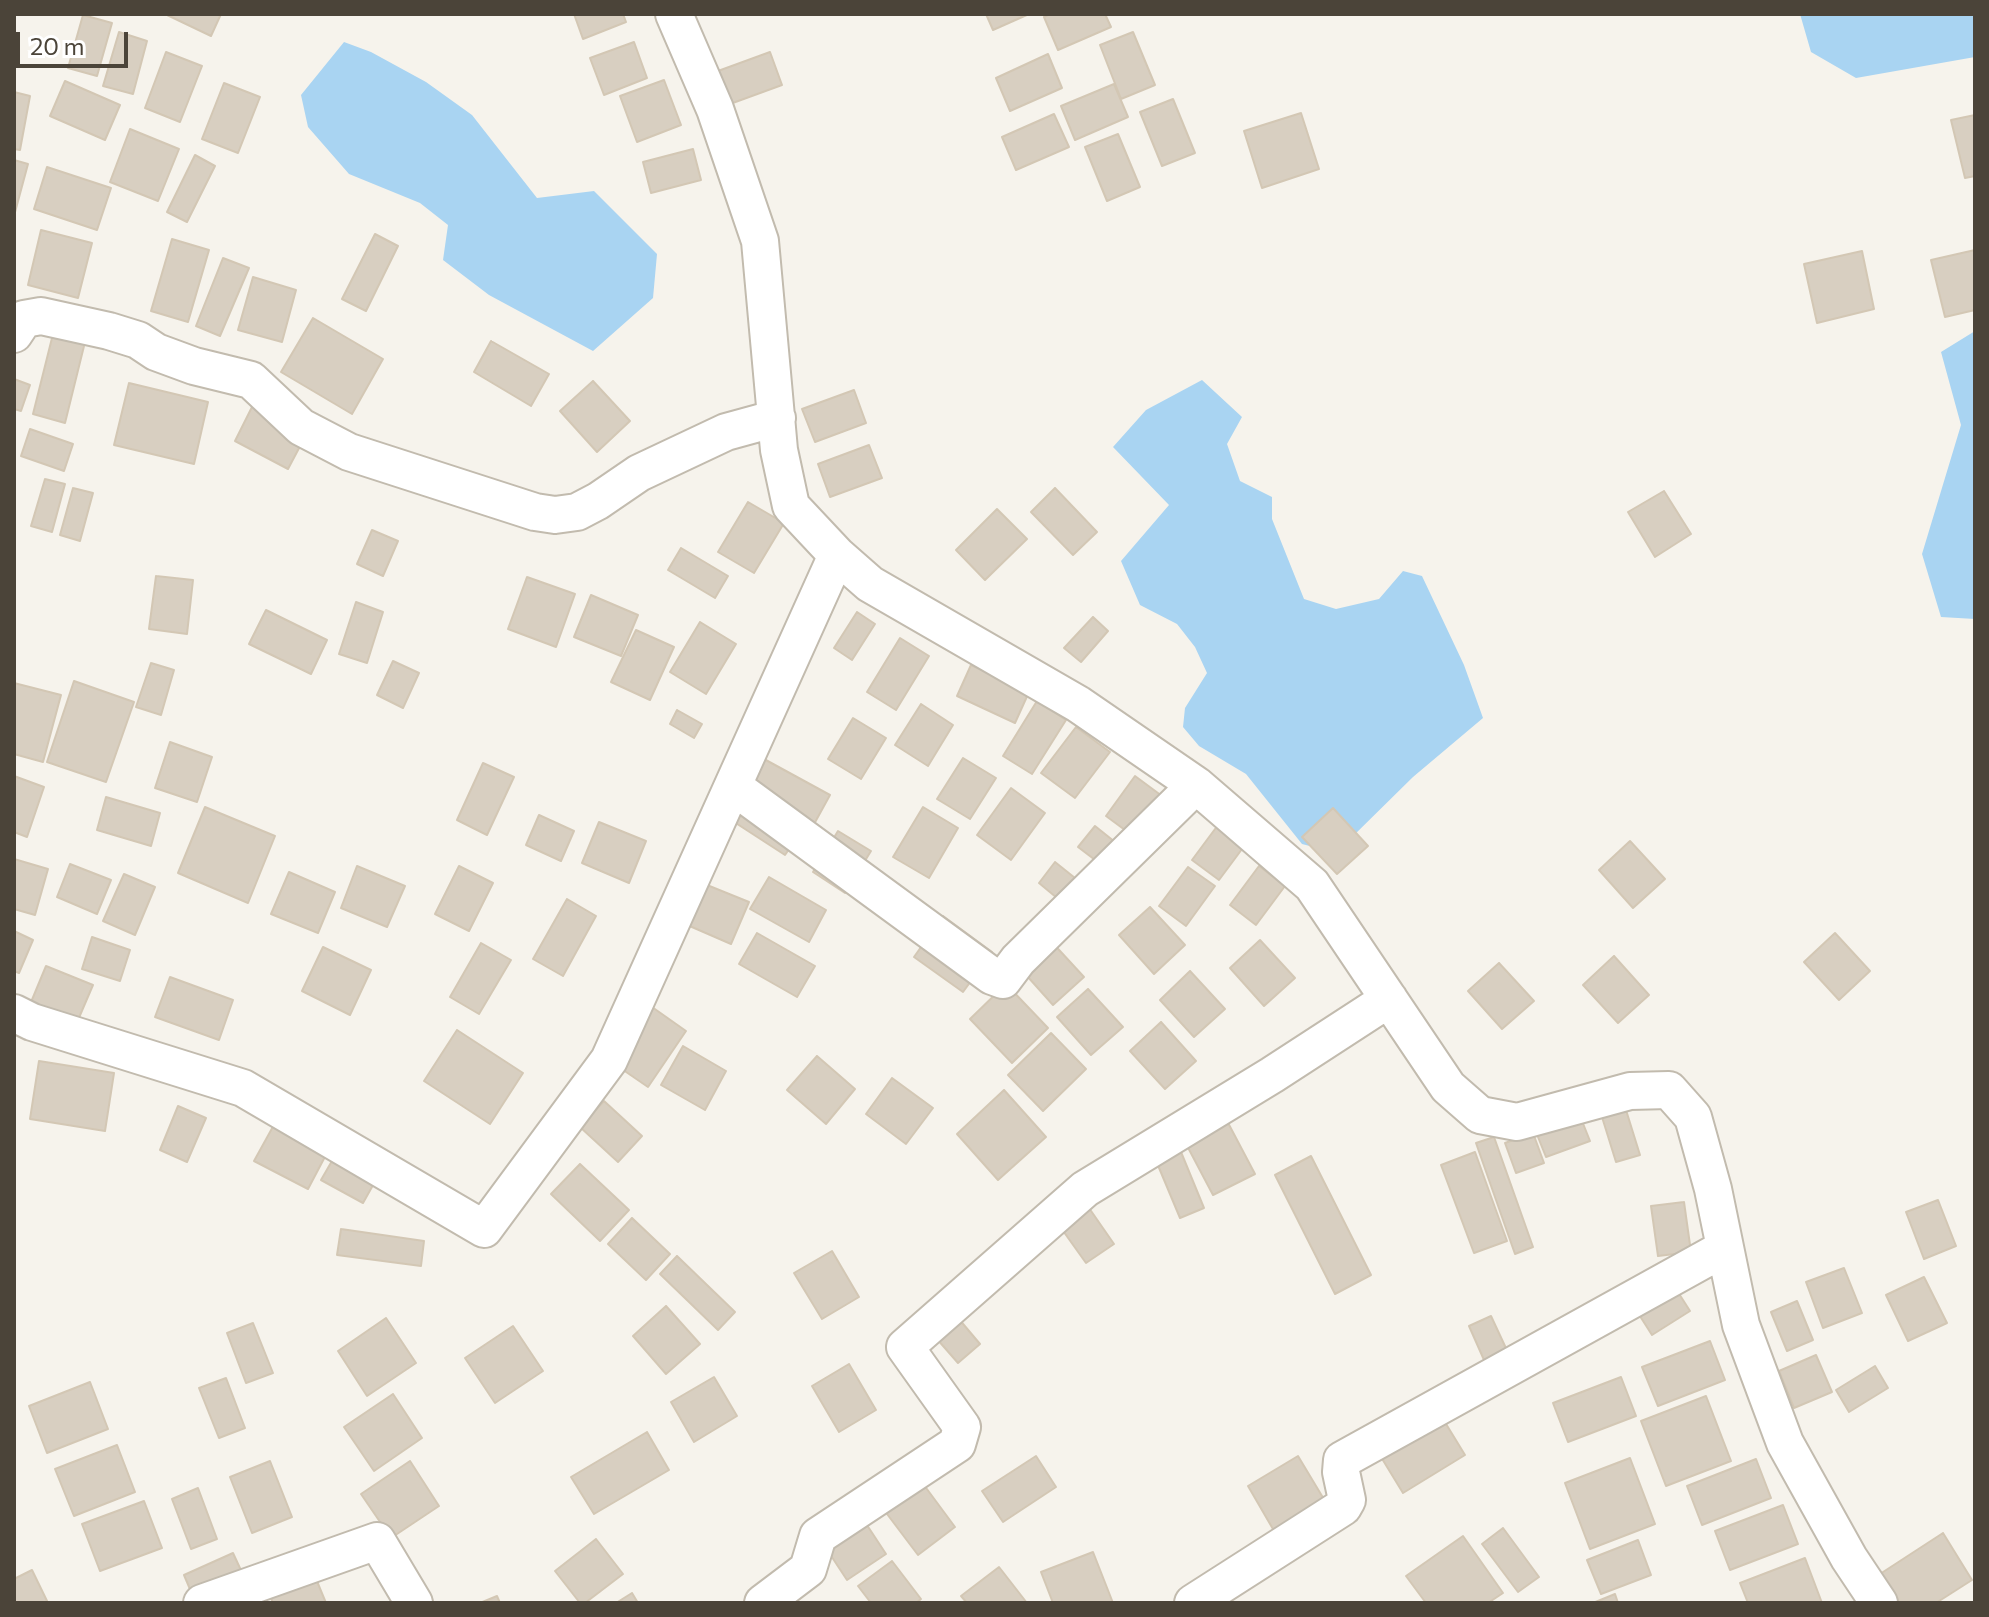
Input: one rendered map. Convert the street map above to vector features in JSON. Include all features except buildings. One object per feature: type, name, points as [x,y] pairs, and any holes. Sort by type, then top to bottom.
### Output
[{"type":"street","points":[[674,14],[715,109],[760,241],[779,450],[791,506],[837,555],[870,584],[1078,704],[1196,785],[1312,885],[1448,1087],[1480,1115],[1517,1122],[1630,1091],[1669,1090],[1693,1117],[1713,1189],[1741,1325],[1785,1443],[1849,1558],[1879,1603]]},
{"type":"street","points":[[14,334],[24,319],[41,316],[138,340],[156,352],[182,362],[251,380],[301,427],[349,452],[535,512],[555,515],[577,512],[639,473],[726,432],[777,418]]},
{"type":"street","points":[[14,1013],[32,1022],[243,1088],[484,1229],[609,1060],[837,555]]},
{"type":"street","points":[[734,787],[992,976],[1003,980],[1018,960],[1196,785]]},
{"type":"street","points":[[763,1603],[808,1569],[818,1536],[957,1444],[962,1427],[905,1347],[1085,1189],[1272,1075],[1389,999]]},
{"type":"street","points":[[1193,1603],[1343,1507],[1347,1500],[1341,1472],[1342,1460],[1725,1248]]},
{"type":"street","points":[[202,1603],[377,1541],[414,1603]]},
{"type":"water","points":[[1800,14],[1975,14],[1975,57],[1856,78],[1811,52]]},
{"type":"water","points":[[344,42],[371,52],[426,82],[472,115],[537,198],[594,191],[657,254],[653,298],[593,351],[489,295],[443,260],[448,225],[420,203],[349,174],[308,127],[301,95]]},
{"type":"water","points":[[1975,331],[1975,619],[1941,617],[1922,554],[1961,425],[1941,352]]},
{"type":"water","points":[[1202,380],[1242,417],[1227,444],[1240,481],[1272,497],[1272,519],[1304,599],[1336,609],[1379,599],[1403,571],[1422,576],[1464,665],[1483,718],[1413,777],[1349,840],[1329,851],[1302,844],[1246,774],[1199,746],[1183,727],[1185,708],[1207,673],[1195,647],[1177,624],[1140,605],[1121,561],[1169,505],[1113,447],[1146,410]]}]
